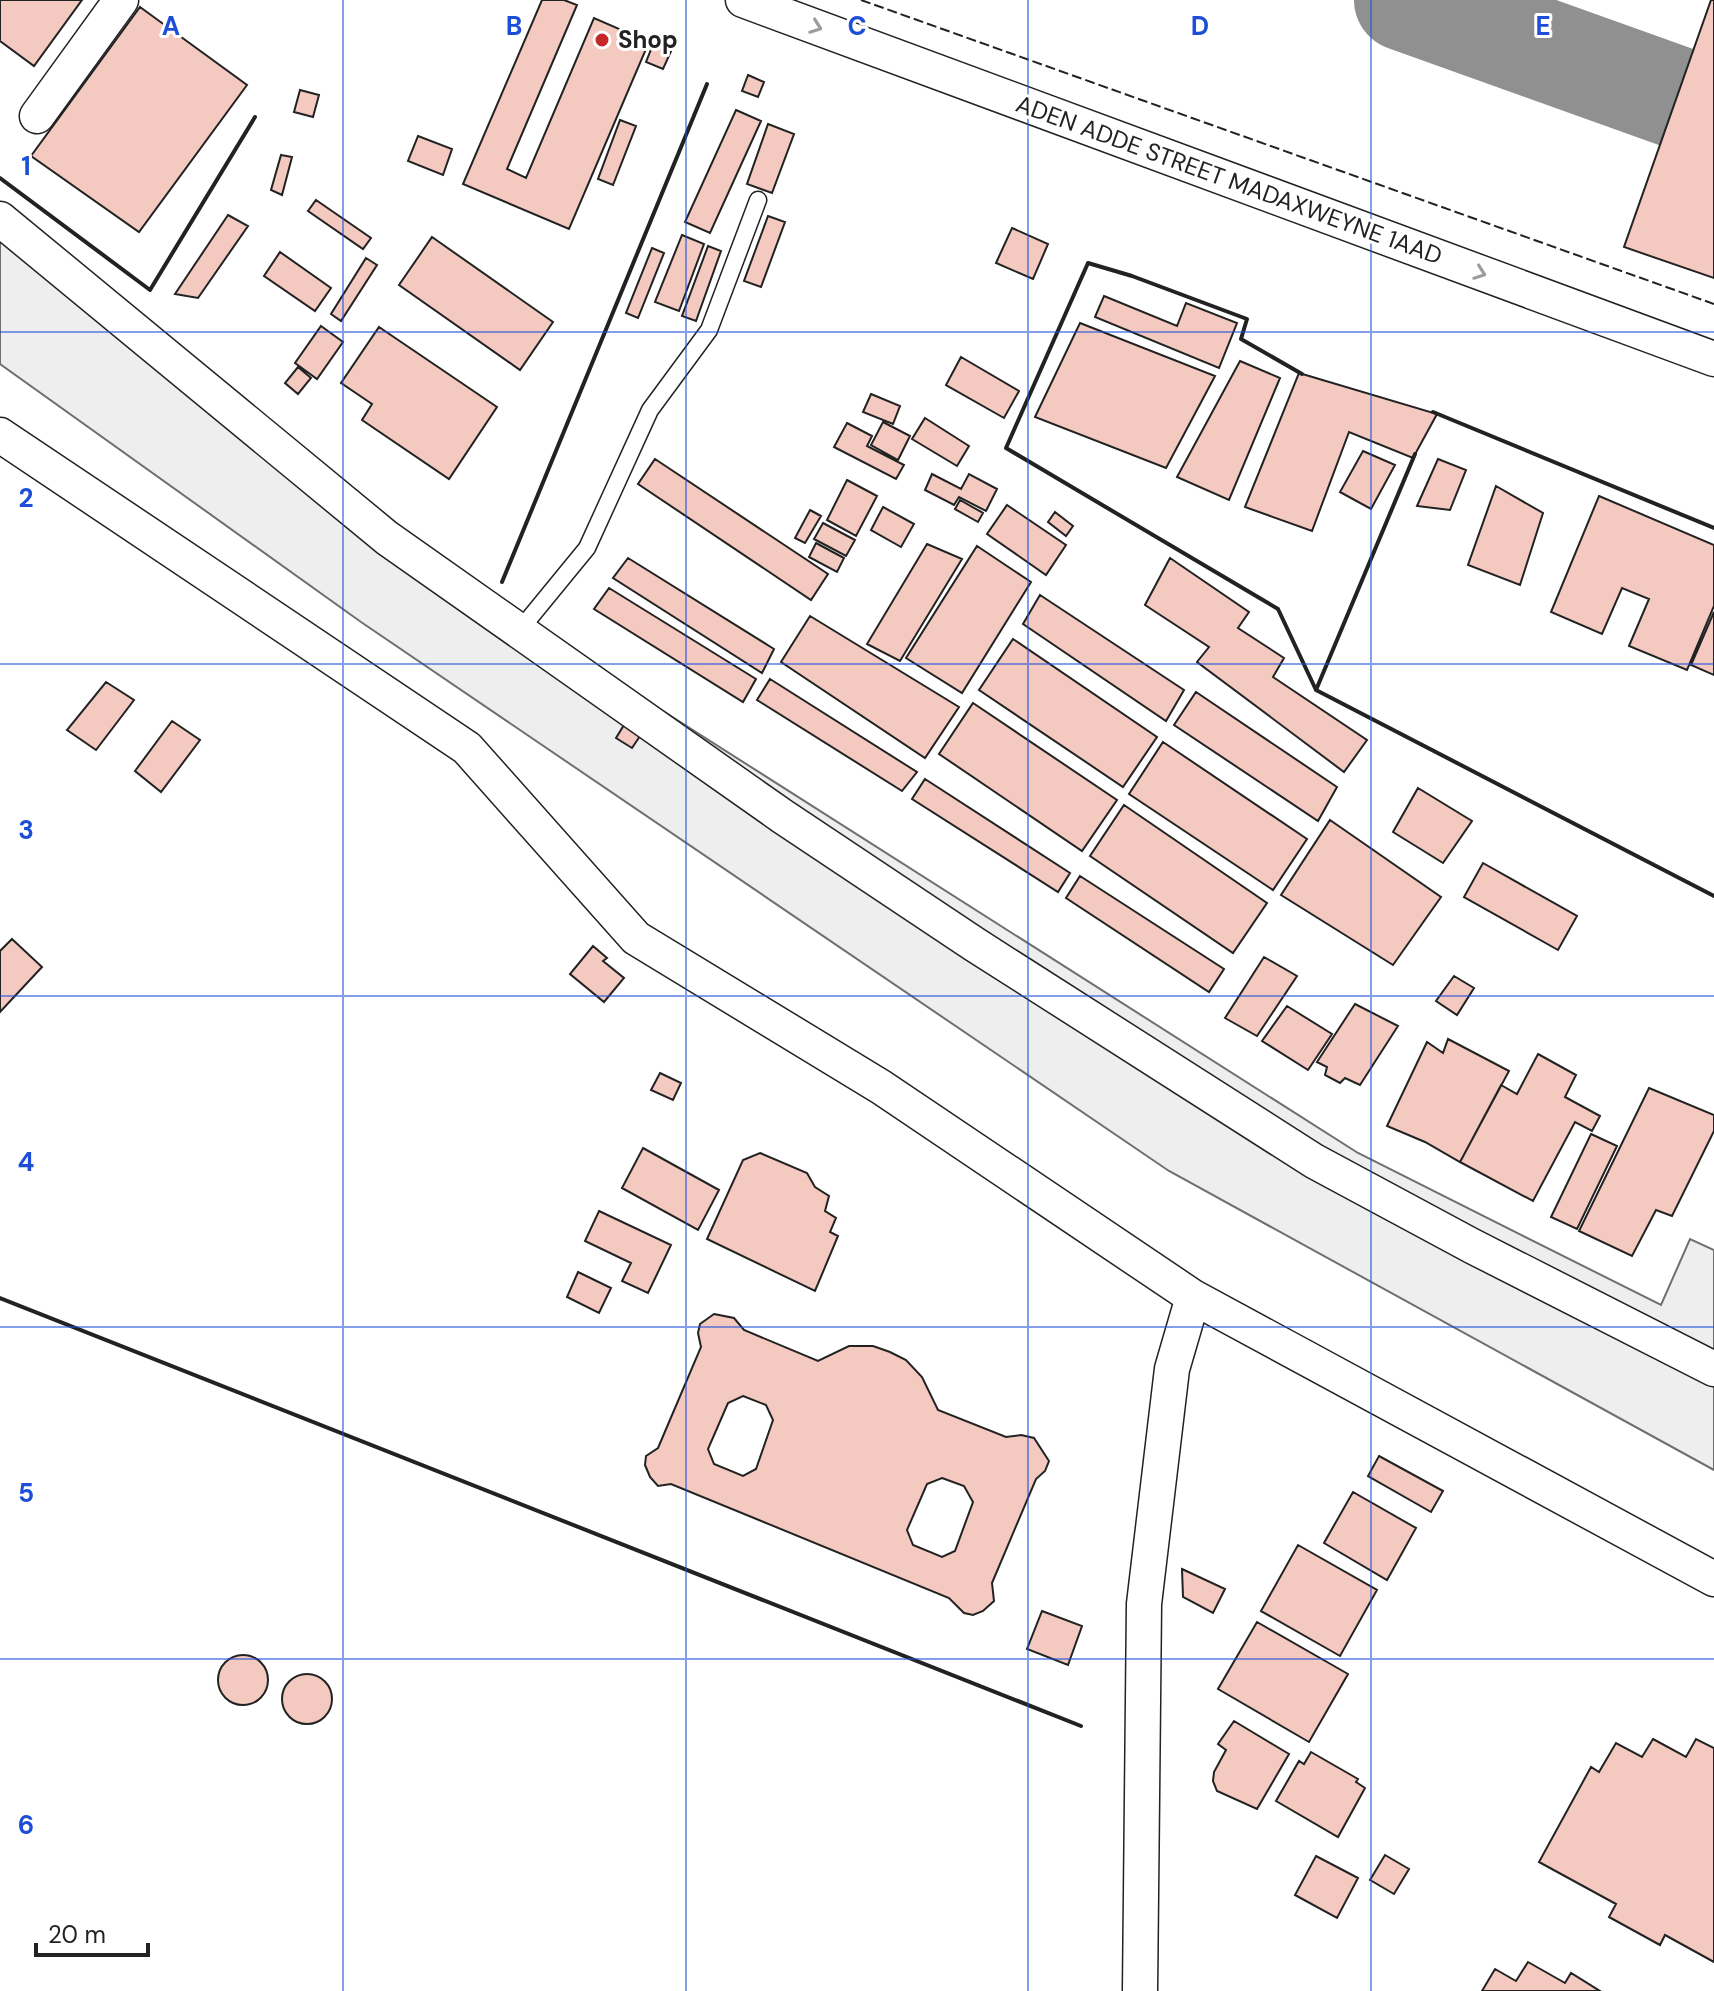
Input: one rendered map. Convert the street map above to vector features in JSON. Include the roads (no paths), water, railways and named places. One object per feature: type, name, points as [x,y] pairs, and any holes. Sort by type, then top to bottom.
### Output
[{"type":"street","points":[[37,116],[121,0]]},
{"type":"street","name":"ADEN ADDE STREET MADAXWEYNE 1AAD","points":[[743,0],[1714,359]]},
{"type":"street","points":[[0,219],[387,538],[782,816],[974,944],[1314,1161],[1472,1246],[1714,1369]]},
{"type":"street","points":[[0,435],[467,748],[636,938],[881,1087],[1193,1297],[1714,1579]]},
{"type":"street","points":[[1140,1991],[1144,1604],[1172,1369],[1193,1297]]},
{"type":"lane","points":[[519,631],[587,548],[650,410],[709,330],[758,200]]},
{"type":"place","name":"Shop","points":[[602,40]]}]
